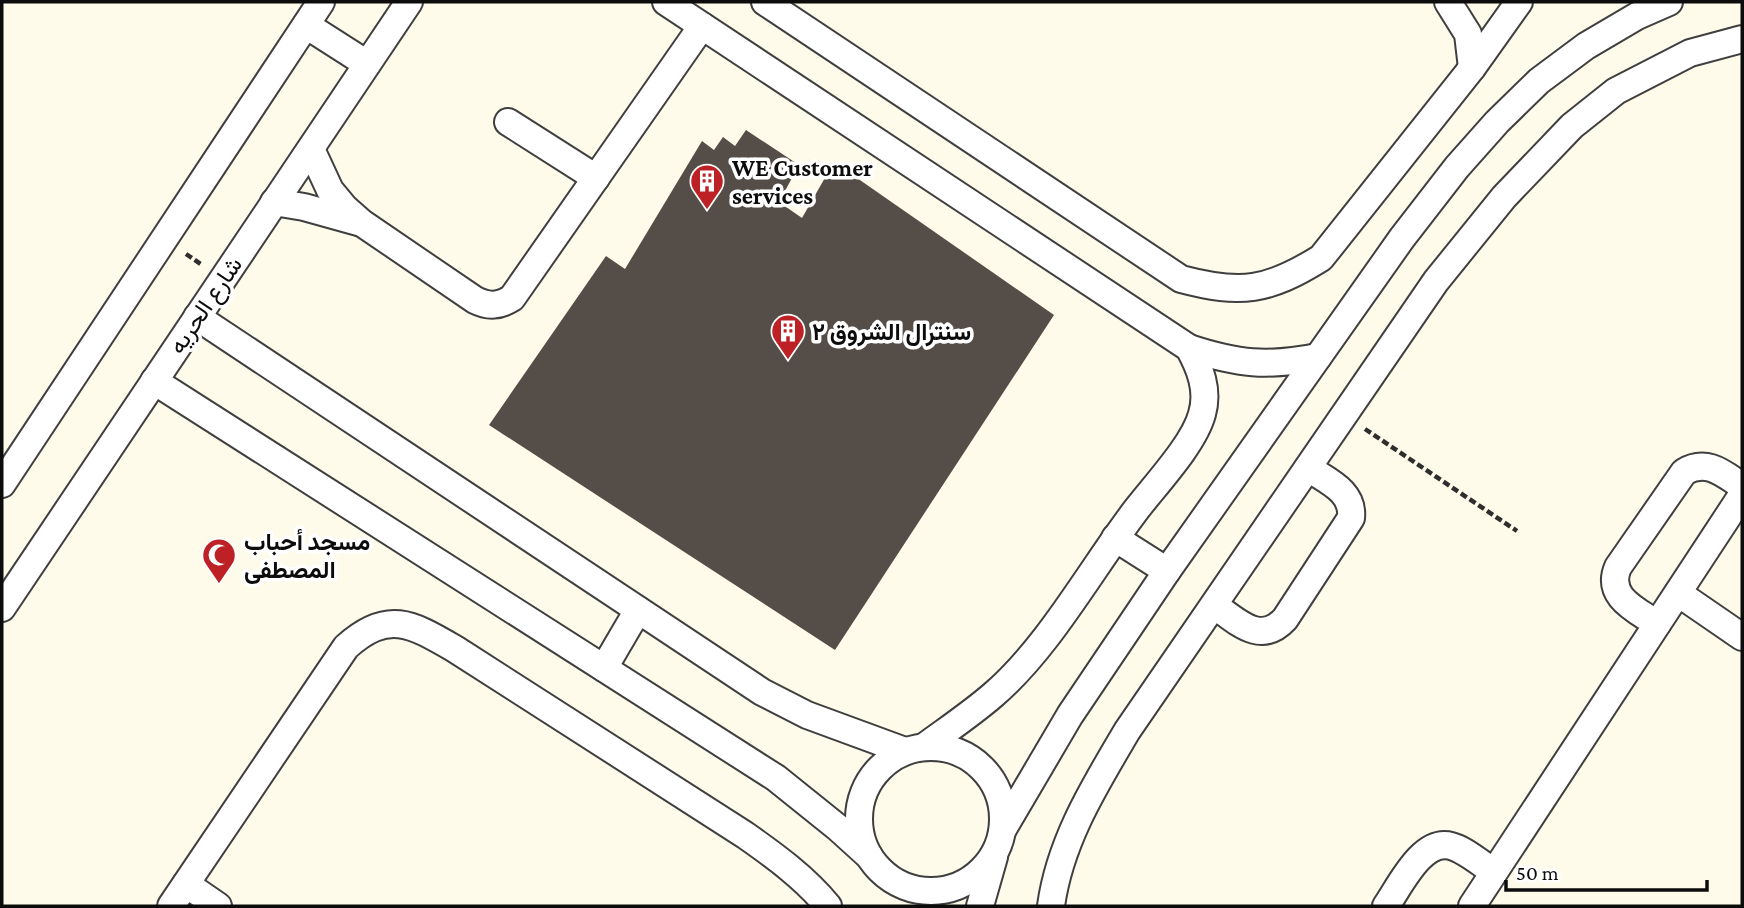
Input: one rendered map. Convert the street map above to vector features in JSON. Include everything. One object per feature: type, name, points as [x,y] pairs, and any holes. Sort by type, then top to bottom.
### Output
[{"type":"street","points":[[2,484],[321,2]]},
{"type":"street","name":"شارع الحريه","points":[[2,608],[409,2]]},
{"type":"street","points":[[666,2],[1189,348],[1252,364],[1318,358]]},
{"type":"street","points":[[765,2],[1181,279],[1217,288],[1254,287],[1289,278],[1321,258],[1472,68],[1519,2]]},
{"type":"street","points":[[1448,2],[1468,34],[1472,68]]},
{"type":"street","points":[[1189,348],[1200,368],[1205,390],[1203,413],[1194,434],[1115,538],[1047,635],[994,695],[915,749],[883,764],[867,783],[859,807],[859,833],[877,866],[908,888],[933,892],[957,887],[979,874],[1070,715],[1167,571],[1402,238],[1457,167],[1497,122],[1539,81],[1586,46],[1637,16],[1669,2]]},
{"type":"street","points":[[306,25],[367,64]]},
{"type":"street","points":[[311,149],[330,190],[362,223],[475,299],[482,303],[499,305],[512,298],[702,26]]},
{"type":"street","points":[[1051,906],[1055,877],[1084,803],[1127,732],[1436,281],[1504,197],[1572,126],[1616,91],[1690,53],[1741,47]]},
{"type":"street","points":[[509,122],[596,178]]},
{"type":"street","points":[[274,202],[314,209],[362,223]]},
{"type":"street","points":[[197,317],[762,692],[807,715],[915,749],[950,749],[974,760],[992,779],[1002,803],[999,841],[980,906]]},
{"type":"street","points":[[154,381],[776,778],[837,827],[915,906]]},
{"type":"street","points":[[1657,624],[1620,597],[1614,582],[1618,567],[1684,472],[1692,467],[1709,466],[1742,486]]},
{"type":"street","points":[[1214,605],[1255,631],[1272,630],[1285,619],[1352,518],[1347,495],[1308,468]]},
{"type":"street","points":[[1474,906],[1742,495]]},
{"type":"street","points":[[1115,538],[1167,571]]},
{"type":"street","points":[[1678,593],[1742,637]]},
{"type":"street","points":[[604,668],[638,610]]},
{"type":"street","points":[[171,906],[346,647],[362,633],[381,625],[401,624],[419,629],[456,649],[745,835],[782,862],[828,906]]},
{"type":"street","points":[[1386,906],[1420,858],[1433,847],[1450,845],[1494,873]]},
{"type":"street","points":[[186,884],[218,906]]},
{"type":"path","points":[[164,240],[223,279]]},
{"type":"path","points":[[1344,415],[1517,531]]},
{"type":"building","points":[[746,130],[799,165],[779,202],[802,218],[834,162],[1054,315],[835,650],[489,425],[606,256],[625,269],[702,141],[714,150],[723,137],[735,146]]},
{"type":"place","name":"WE Customer services","points":[[707,211]]},
{"type":"place","name":"سنترال الشروق ٢","points":[[788,361]]},
{"type":"place","name":"مسجد أحباب المصطفى","points":[[219,585]]}]
